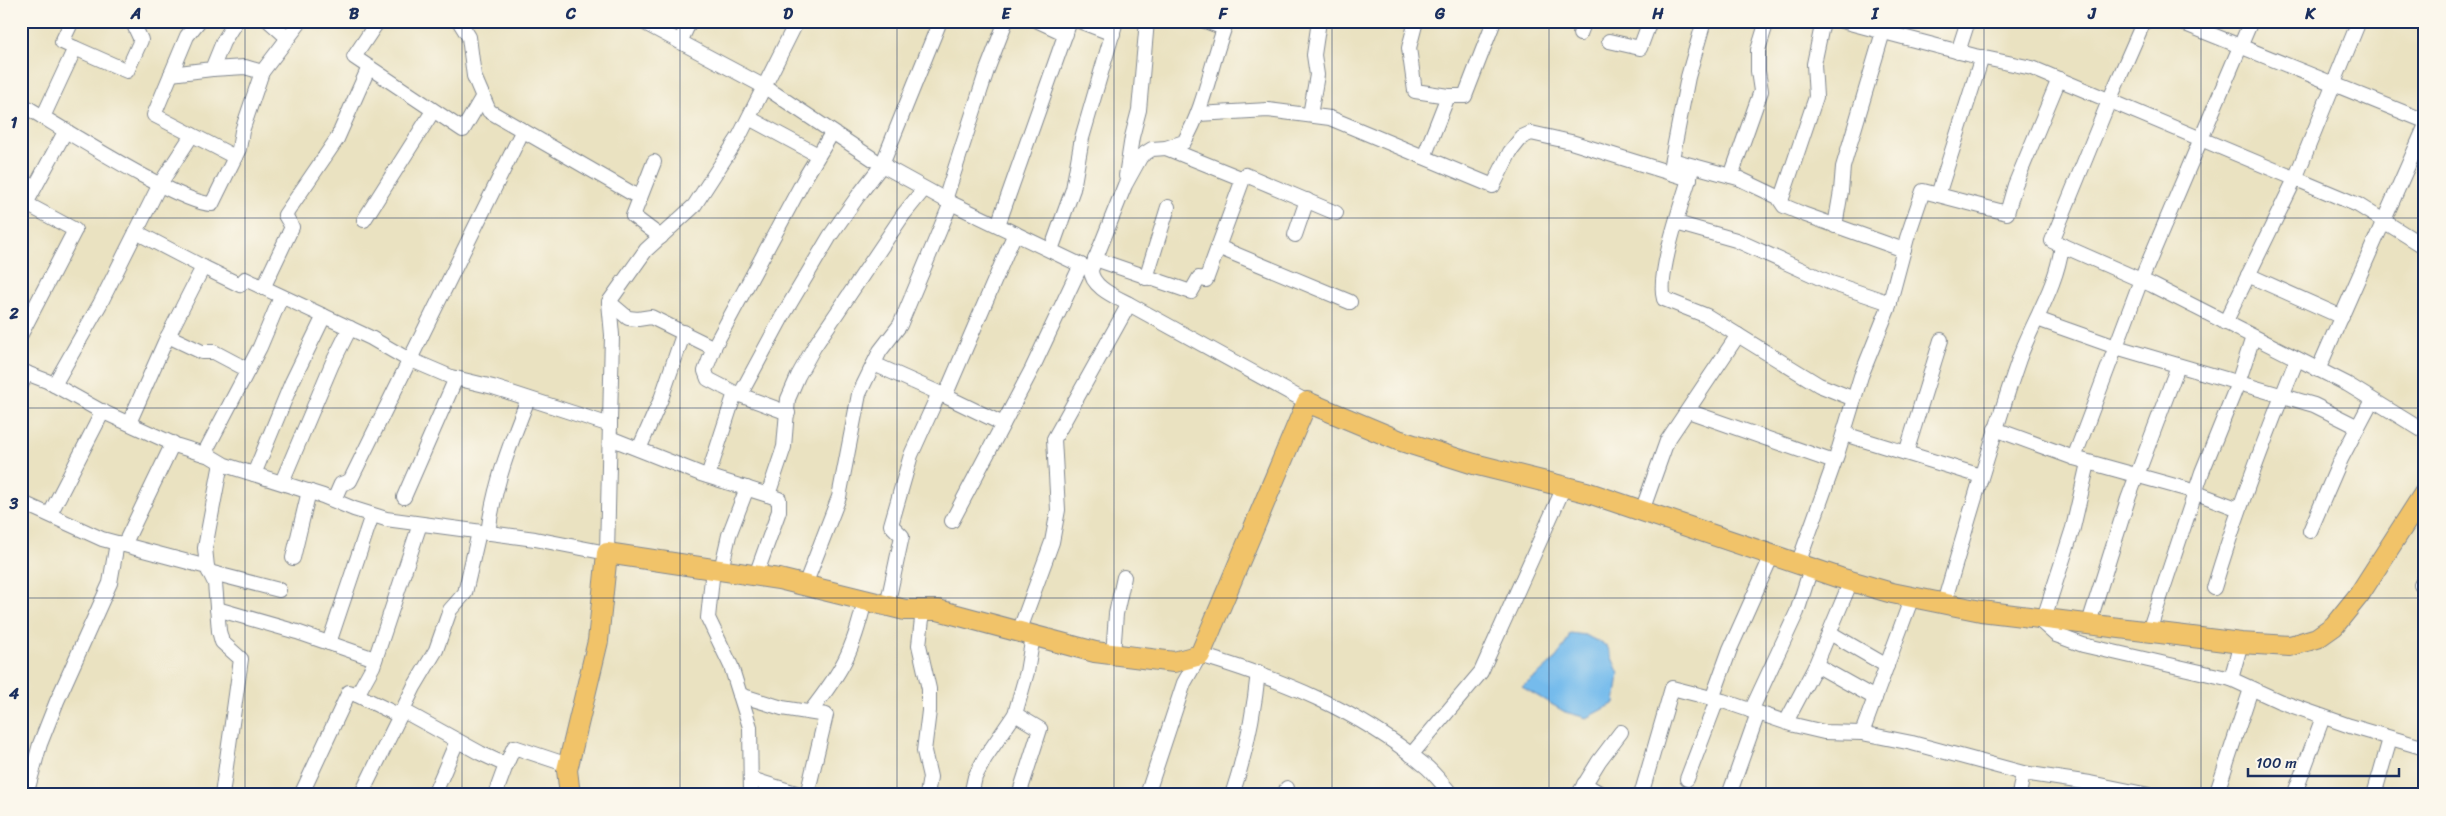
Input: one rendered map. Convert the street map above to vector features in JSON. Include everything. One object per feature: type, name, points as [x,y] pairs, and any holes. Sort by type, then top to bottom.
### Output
[{"type":"highway","points":[[570,795],[568,764],[598,641],[607,553],[756,575],[906,610],[938,610],[1095,652],[1174,662],[1200,655],[1307,402],[1398,440],[1474,464],[1564,487],[1851,581],[1912,597],[1981,611],[2241,643],[2290,646],[2317,638],[2334,626],[2359,595],[2425,492]]},
{"type":"street","points":[[72,21],[62,42],[127,71],[141,40],[134,25],[136,21]]},
{"type":"street","points":[[199,21],[187,36],[154,115],[236,157]]},
{"type":"street","points":[[212,69],[223,42],[236,21]]},
{"type":"street","points":[[269,21],[288,38]]},
{"type":"street","points":[[21,104],[160,184],[203,204],[212,204],[236,157],[262,72],[301,21]]},
{"type":"street","points":[[378,21],[354,57],[463,130],[483,96]]},
{"type":"street","points":[[460,21],[469,37],[474,76],[488,111],[640,198]]},
{"type":"street","points":[[641,21],[765,87],[882,165],[924,188],[998,226],[1051,250],[1089,264],[1146,278],[1191,292],[1199,278],[1206,280],[1246,175],[1336,213]]},
{"type":"street","points":[[680,42],[690,21]]},
{"type":"street","points":[[23,376],[54,385],[103,412],[173,443],[204,454],[221,463],[309,491],[372,514],[420,524],[607,553],[612,335],[609,302],[646,250],[694,206],[749,118],[797,21]]},
{"type":"street","points":[[708,476],[737,394],[830,236],[882,165],[940,21]]},
{"type":"street","points":[[805,585],[839,497],[859,394],[880,351],[900,325],[948,201],[987,70],[1006,21]]},
{"type":"street","points":[[998,226],[1068,27],[1038,21]]},
{"type":"street","points":[[1051,250],[1073,189],[1082,138],[1115,27],[1079,21]]},
{"type":"street","points":[[1125,186],[1132,138],[1139,110],[1147,21]]},
{"type":"street","points":[[952,521],[1089,264],[1141,156],[1152,149],[1166,148],[1184,142],[1198,114],[1214,54],[1225,25],[1205,21]]},
{"type":"street","points":[[1310,115],[1317,75],[1314,55],[1319,21]]},
{"type":"street","points":[[1416,21],[1410,48],[1415,91],[1448,96],[1465,96],[1494,21]]},
{"type":"street","points":[[1609,41],[1640,48],[1650,21]]},
{"type":"street","points":[[1671,166],[1688,78],[1704,21]]},
{"type":"street","points":[[1731,176],[1761,90],[1758,71],[1758,50],[1767,21]]},
{"type":"street","points":[[1781,201],[1816,97],[1814,64],[1823,21]]},
{"type":"street","points":[[1842,21],[1958,52],[2032,68],[2358,205],[2425,247]]},
{"type":"street","points":[[1958,52],[1968,21]]},
{"type":"street","points":[[2144,21],[2109,100],[2052,241],[2141,280],[2318,370],[2425,432]]},
{"type":"street","points":[[2178,21],[2425,122]]},
{"type":"street","points":[[2074,458],[2141,280],[2251,21]]},
{"type":"street","points":[[2225,323],[2295,179],[2359,21]]},
{"type":"street","points":[[1835,226],[1842,191],[1843,167],[1883,32]]},
{"type":"street","points":[[43,117],[75,48]]},
{"type":"street","points":[[1938,195],[1982,57]]},
{"type":"street","points":[[171,74],[245,67],[262,72]]},
{"type":"street","points":[[263,288],[292,227],[285,215],[337,139],[369,67]]},
{"type":"street","points":[[1729,795],[1754,712],[1797,612],[1805,566],[1834,462],[1854,399],[1890,303],[1904,250],[1923,191],[2007,212],[2015,185],[2059,79]]},
{"type":"street","points":[[1424,157],[1448,96]]},
{"type":"street","points":[[1198,114],[1268,110],[1330,118],[1492,186],[1510,152],[1522,137],[1532,133],[1691,172],[1731,176],[1778,197],[1784,206],[1904,250]]},
{"type":"street","points":[[364,220],[433,111]]},
{"type":"street","points":[[749,118],[818,155]]},
{"type":"street","points":[[2318,370],[2385,222],[2425,127]]},
{"type":"street","points":[[21,334],[75,230],[23,207],[66,130]]},
{"type":"street","points":[[334,500],[341,484],[350,481],[522,132]]},
{"type":"street","points":[[788,412],[737,394],[708,379],[705,371],[714,348],[818,155],[832,133]]},
{"type":"street","points":[[54,385],[100,304],[160,184],[192,135]]},
{"type":"street","points":[[1166,148],[1243,179]]},
{"type":"street","points":[[654,162],[633,216],[661,237]]},
{"type":"street","points":[[1691,172],[1676,223],[1663,279],[1661,291],[1664,299],[1707,316],[1819,385],[1854,399]]},
{"type":"street","points":[[768,495],[784,447],[788,399],[814,347],[903,215],[924,188]]},
{"type":"street","points":[[1295,235],[1307,200]]},
{"type":"street","points":[[1146,278],[1168,207]]},
{"type":"street","points":[[1676,223],[1736,240],[1831,283],[1890,303]]},
{"type":"street","points":[[136,232],[240,285],[245,279],[350,328],[410,360],[456,378],[493,387],[528,399],[610,431],[639,449],[708,476],[779,499],[778,511],[756,575]]},
{"type":"street","points":[[887,606],[902,536],[891,525],[911,455],[942,395],[1015,233]]},
{"type":"street","points":[[1944,603],[1995,429],[2024,345],[2037,319],[2060,260],[2062,245]]},
{"type":"street","points":[[1218,247],[1350,302]]},
{"type":"street","points":[[1089,264],[1091,275],[1103,289],[1307,402]]},
{"type":"street","points":[[129,423],[168,336],[204,267]]},
{"type":"street","points":[[2248,275],[2342,317]]},
{"type":"street","points":[[204,454],[248,370],[281,297]]},
{"type":"street","points":[[609,302],[628,318],[651,317],[714,348]]},
{"type":"street","points":[[970,795],[975,777],[985,758],[1015,714],[1027,672],[1026,634],[1052,542],[1058,510],[1054,439],[1129,304]]},
{"type":"street","points":[[254,474],[292,382],[324,316]]},
{"type":"street","points":[[2037,319],[2116,347],[2314,405],[2358,426]]},
{"type":"street","points":[[282,482],[332,364],[350,328]]},
{"type":"street","points":[[639,449],[661,399],[684,332]]},
{"type":"street","points":[[1642,511],[1667,441],[1738,335]]},
{"type":"street","points":[[168,336],[202,352],[214,352],[248,370]]},
{"type":"street","points":[[2149,631],[2196,492],[2238,383],[2253,337]]},
{"type":"street","points":[[1906,452],[1941,340]]},
{"type":"street","points":[[2214,588],[2239,508],[2296,359]]},
{"type":"street","points":[[874,364],[1003,424]]},
{"type":"street","points":[[2089,623],[2136,476],[2178,366]]},
{"type":"street","points":[[404,497],[456,378]]},
{"type":"street","points":[[361,795],[401,713],[436,650],[450,610],[465,594],[502,464],[528,399]]},
{"type":"street","points":[[2310,531],[2341,459],[2372,400]]},
{"type":"street","points":[[1688,411],[1834,462]]},
{"type":"street","points":[[50,514],[103,412]]},
{"type":"street","points":[[1995,429],[2088,463],[2196,492],[2239,508]]},
{"type":"street","points":[[1844,434],[1981,476]]},
{"type":"street","points":[[26,795],[40,744],[110,582],[120,544],[173,443]]},
{"type":"street","points":[[221,463],[205,548],[208,570],[215,583],[222,642],[241,660],[222,795]]},
{"type":"street","points":[[2088,463],[2074,528],[2040,618],[2056,635],[2083,645],[2231,680],[2323,716],[2390,739],[2425,748]]},
{"type":"street","points":[[1411,755],[1481,672],[1564,487]]},
{"type":"street","points":[[747,488],[717,569],[708,618],[731,666],[750,727],[751,795]]},
{"type":"street","points":[[293,558],[309,491]]},
{"type":"street","points":[[21,502],[102,539],[280,590]]},
{"type":"street","points":[[329,643],[372,514]]},
{"type":"street","points":[[357,695],[375,659],[420,524]]},
{"type":"street","points":[[1687,779],[1730,649],[1772,555]]},
{"type":"street","points":[[1113,654],[1116,614],[1124,577]]},
{"type":"street","points":[[1786,722],[1816,665],[1851,581]]},
{"type":"street","points":[[1862,733],[1912,597]]},
{"type":"street","points":[[810,712],[837,678],[850,654],[866,600]]},
{"type":"street","points":[[217,609],[375,659]]},
{"type":"street","points":[[924,610],[918,645],[929,690],[929,712],[924,750],[930,777],[927,795]]},
{"type":"street","points":[[1830,633],[1887,666]]},
{"type":"street","points":[[2231,680],[2241,643]]},
{"type":"street","points":[[1148,795],[1184,684],[1200,655],[1258,672],[1351,714],[1424,765],[1452,795]]},
{"type":"street","points":[[1816,665],[1875,698]]},
{"type":"street","points":[[1232,795],[1242,766],[1255,702],[1258,672]]},
{"type":"street","points":[[1641,795],[1672,688],[1824,732],[1862,733],[1912,743],[2023,773],[2090,783],[2149,795]]},
{"type":"street","points":[[2216,795],[2251,689]]},
{"type":"street","points":[[301,795],[349,692],[401,713],[506,765]]},
{"type":"street","points":[[740,695],[782,708],[826,715],[807,795]]},
{"type":"street","points":[[1015,714],[1040,729],[1019,795]]},
{"type":"street","points":[[2296,790],[2323,716]]},
{"type":"street","points":[[1603,795],[1581,789],[1621,732]]},
{"type":"street","points":[[2374,795],[2390,739]]},
{"type":"street","points":[[434,795],[457,741]]},
{"type":"street","points":[[495,795],[514,746],[568,764]]},
{"type":"street","points":[[2019,795],[2023,773]]},
{"type":"street","points":[[751,779],[802,795]]},
{"type":"water","points":[[1570,633],[1585,635],[1607,646],[1619,674],[1615,703],[1587,718],[1565,712],[1522,687],[1557,657]]}]
